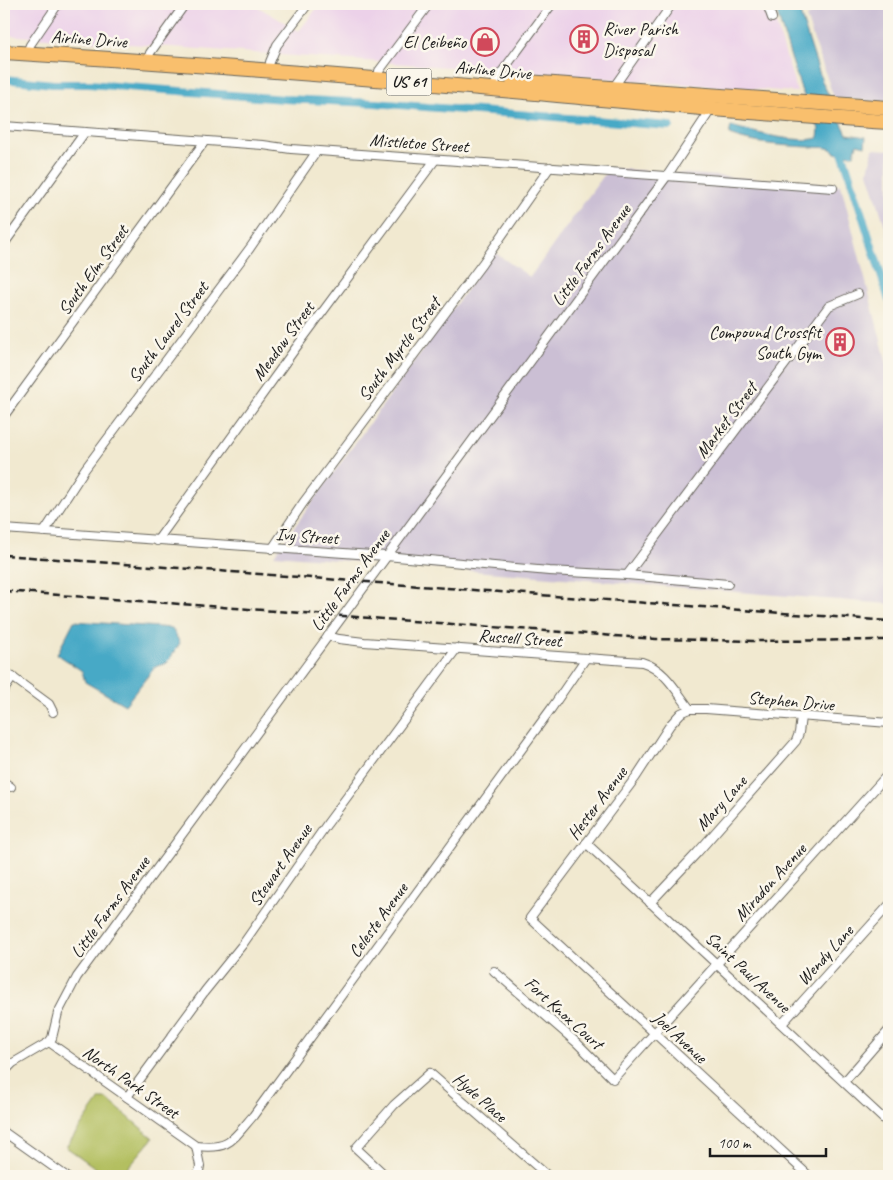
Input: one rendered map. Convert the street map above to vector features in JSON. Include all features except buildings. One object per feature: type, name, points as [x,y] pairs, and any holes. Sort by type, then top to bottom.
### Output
[{"type":"highway","name":"Airline Drive","points":[[4,43],[28,49],[611,94],[714,103],[814,118],[889,122]]},
{"type":"highway","name":"Airline Drive","points":[[4,52],[28,49]]},
{"type":"highway","name":"Airline Drive","points":[[149,57],[270,62],[379,75]]},
{"type":"highway","name":"Airline Drive","points":[[714,103],[809,104],[889,108]]},
{"type":"street","points":[[28,49],[58,4]]},
{"type":"street","points":[[149,57],[185,4]]},
{"type":"street","points":[[270,62],[277,44],[308,4]]},
{"type":"street","points":[[379,75],[429,4]]},
{"type":"street","points":[[496,85],[552,4]]},
{"type":"street","points":[[611,94],[672,4]]},
{"type":"street","points":[[767,4],[772,18]]},
{"type":"street","name":"Little Farms Avenue","points":[[49,1042],[52,1038],[58,1013],[77,977],[667,176],[714,103]]},
{"type":"street","name":"Mistletoe Street","points":[[4,126],[435,160],[832,188]]},
{"type":"street","points":[[4,244],[85,132]]},
{"type":"street","name":"South Elm Street","points":[[4,416],[205,141]]},
{"type":"street","name":"South Laurel Street","points":[[44,532],[85,469],[250,248],[317,151]]},
{"type":"street","name":"Meadow Street","points":[[157,541],[295,349],[435,160]]},
{"type":"street","name":"South Myrtle Street","points":[[272,549],[303,503],[482,264],[550,167]]},
{"type":"street","name":"Market Street","points":[[628,575],[829,306],[858,294]]},
{"type":"street","name":"Ivy Street","points":[[4,528],[157,541],[386,556],[549,571],[628,575],[728,584]]},
{"type":"street","name":"Russell Street","points":[[328,636],[364,642],[642,662],[665,675],[690,709]]},
{"type":"street","name":"Stewart Avenue","points":[[126,1097],[205,991],[243,944],[327,824],[457,648]]},
{"type":"street","name":"Celeste Avenue","points":[[196,1146],[213,1148],[230,1143],[253,1116],[552,709],[586,658]]},
{"type":"street","points":[[4,671],[49,704],[53,712]]},
{"type":"street","points":[[4,690],[13,677]]},
{"type":"street","name":"Stephen Drive","points":[[690,709],[889,723]]},
{"type":"street","name":"Hester Avenue","points":[[530,918],[636,777],[670,725],[681,713],[690,709]]},
{"type":"street","name":"Mary Lane","points":[[650,903],[796,741],[801,717]]},
{"type":"street","name":"Miradon Avenue","points":[[613,1079],[889,773]]},
{"type":"street","name":"Saint Paul Avenue","points":[[586,843],[889,1124]]},
{"type":"street","name":"Wendy Lane","points":[[782,1024],[889,905]]},
{"type":"street","name":"Joel Avenue","points":[[530,918],[809,1176]]},
{"type":"street","name":"Fort Knox Court","points":[[494,971],[577,1043],[613,1079]]},
{"type":"street","points":[[844,1082],[889,1030]]},
{"type":"street","points":[[4,1072],[13,1064],[49,1042]]},
{"type":"street","name":"North Park Street","points":[[49,1042],[196,1146]]},
{"type":"street","name":"Hyde Place","points":[[386,1176],[356,1148],[392,1107],[430,1073],[548,1176]]},
{"type":"street","points":[[4,1132],[66,1176]]},
{"type":"street","points":[[196,1146],[200,1166],[198,1176]]},
{"type":"shaded area","points":[[4,4],[253,4],[299,31],[320,4],[770,4],[797,92],[4,35]]},
{"type":"shaded area","points":[[812,4],[889,4],[889,102],[834,98],[806,17],[814,13]]},
{"type":"shaded area","points":[[873,149],[889,150],[889,239],[868,172]]},
{"type":"shaded area","points":[[609,168],[841,185],[889,372],[889,604],[274,555],[494,252],[530,277]]},
{"type":"green space","points":[[100,1099],[107,1099],[153,1138],[123,1173],[107,1176],[66,1147]]},
{"type":"water","points":[[774,4],[797,4],[822,81],[847,134],[866,137],[865,146],[857,144],[854,155],[835,153],[833,150],[824,148],[758,142],[729,135],[731,126],[762,134],[799,140],[818,138],[819,129],[801,89]]},
{"type":"water","points":[[74,621],[172,628],[180,643],[167,663],[155,667],[125,705],[85,682],[82,671],[57,654]]},
{"type":"waterway","points":[[4,79],[284,99],[375,103],[670,126]]},
{"type":"waterway","points":[[840,145],[889,300]]},
{"type":"railway","points":[[4,555],[889,621]]},
{"type":"railway","points":[[4,591],[656,639],[753,641],[889,640]]},
{"type":"place","name":"River Parish Disposal","points":[[584,39]]},
{"type":"place","name":"El Ceibeño","points":[[485,42]]},
{"type":"place","name":"Compound Crossfit South Gym","points":[[840,342]]}]
